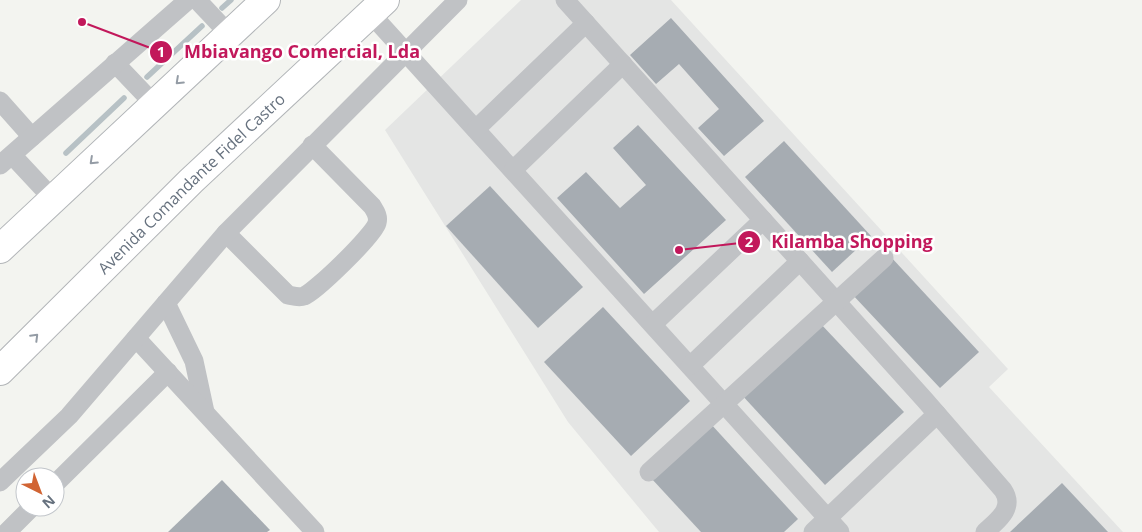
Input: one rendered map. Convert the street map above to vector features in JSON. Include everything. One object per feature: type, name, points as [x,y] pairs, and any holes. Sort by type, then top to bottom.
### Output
[{"type":"highway","points":[[0,249],[266,0]]},
{"type":"highway","name":"Avenida Comandante Fidel Castro","points":[[0,371],[191,181],[378,7]]},
{"type":"street","points":[[53,199],[6,160],[188,0]]},
{"type":"street","points":[[197,0],[229,34]]},
{"type":"street","points":[[0,482],[69,416],[226,233],[458,0]]},
{"type":"street","points":[[565,0],[937,414],[1006,495],[1008,504],[1003,515],[985,532]]},
{"type":"street","points":[[378,7],[407,52],[840,532]]},
{"type":"street","points":[[476,129],[586,23]]},
{"type":"street","points":[[115,63],[154,104]]},
{"type":"street","points":[[513,170],[623,64]]},
{"type":"street","points":[[0,101],[32,137]]},
{"type":"street","points":[[226,233],[288,295],[296,297],[303,296],[315,289],[345,261],[377,225],[378,217],[372,206],[312,145]]},
{"type":"street","points":[[653,324],[763,220]]},
{"type":"street","points":[[649,472],[884,258]]},
{"type":"street","points":[[690,366],[800,261]]},
{"type":"street","points":[[166,303],[194,361],[205,412]]},
{"type":"street","points":[[136,338],[315,532]]},
{"type":"street","points":[[65,474],[168,372]]},
{"type":"street","points":[[813,532],[937,414]]},
{"type":"street","points":[[7,532],[22,517]]},
{"type":"shaded area","points":[[521,0],[671,0],[1008,369],[989,387],[1123,532],[659,532],[568,422],[385,130]]},
{"type":"building","points":[[671,18],[764,121],[724,156],[698,128],[719,109],[679,64],[656,84],[630,55]]},
{"type":"building","points":[[638,125],[726,220],[644,294],[557,198],[586,172],[620,208],[646,185],[613,148]]},
{"type":"building","points":[[784,141],[871,236],[832,272],[745,177]]},
{"type":"building","points":[[490,186],[583,287],[538,328],[446,226]]},
{"type":"building","points":[[890,256],[979,352],[940,388],[851,293]]},
{"type":"building","points":[[603,307],[690,401],[631,456],[544,362]]},
{"type":"building","points":[[819,322],[904,412],[825,485],[740,393]]},
{"type":"building","points":[[710,423],[798,519],[784,532],[701,532],[651,478]]},
{"type":"building","points":[[222,480],[270,530],[267,532],[168,532]]},
{"type":"building","points":[[1062,483],[1108,532],[1010,532]]},
{"type":"waterway","points":[[222,8],[231,0]]},
{"type":"waterway","points":[[147,77],[202,26]]},
{"type":"waterway","points":[[66,153],[124,98]]},
{"type":"place","name":"Mbiavango Comercial, Lda","points":[[82,22]]},
{"type":"place","name":"Kilamba Shopping","points":[[679,250]]}]
